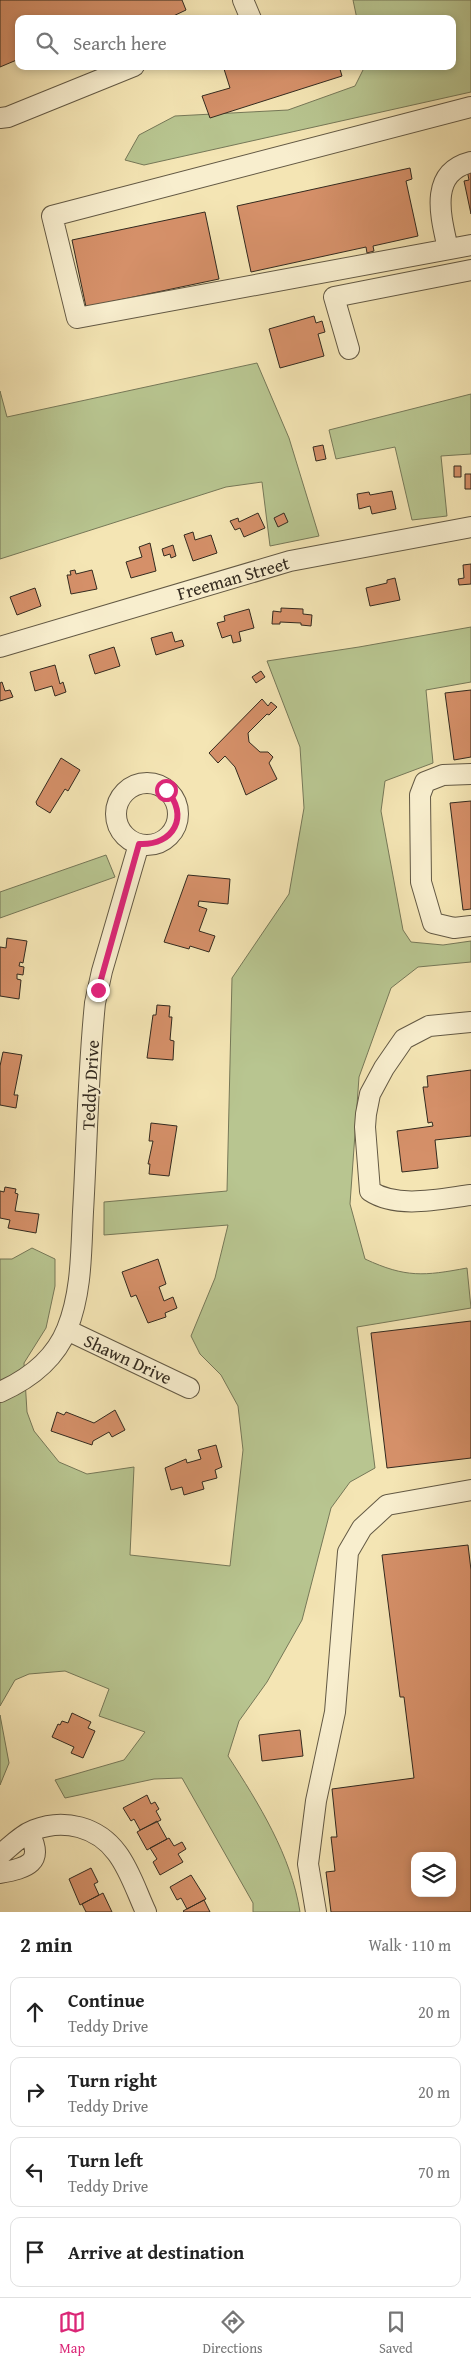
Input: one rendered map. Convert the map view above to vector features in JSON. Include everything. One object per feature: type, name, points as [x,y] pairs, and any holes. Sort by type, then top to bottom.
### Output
[{"type":"street","points":[[243,0],[249,15]]},
{"type":"street","points":[[0,118],[8,117],[124,70]]},
{"type":"street","points":[[471,107],[52,216],[77,318],[471,245]]},
{"type":"street","points":[[448,249],[441,219],[440,193],[445,180],[459,165],[471,162]]},
{"type":"street","points":[[350,349],[334,298],[471,270]]},
{"type":"street","name":"Freeman Street","points":[[0,647],[290,561],[471,527]]},
{"type":"street","points":[[471,774],[443,775],[426,782],[420,795],[421,882],[433,923],[454,928],[471,926]]},
{"type":"street","name":"Teddy Drive","points":[[0,1392],[25,1380],[42,1366],[54,1352],[67,1330],[74,1308],[79,1278],[95,1003],[102,971],[139,844]]},
{"type":"street","points":[[471,1022],[429,1026],[404,1038],[384,1068],[370,1094],[365,1127],[370,1191],[381,1199],[408,1201],[471,1195]]},
{"type":"street","name":"Shawn Drive","points":[[67,1330],[189,1388]]},
{"type":"street","points":[[316,1912],[308,1864],[316,1802],[335,1712],[348,1552],[362,1528],[387,1505],[471,1490]]},
{"type":"street","points":[[0,1855],[29,1832],[46,1826],[66,1824],[85,1828],[103,1838],[118,1855],[146,1912]]},
{"type":"street","points":[[0,1873],[22,1868],[33,1860],[36,1850],[29,1832]]},
{"type":"green space","points":[[353,0],[471,0],[471,92],[144,165],[125,160],[139,135],[175,116],[288,110],[355,86],[363,70],[456,70],[456,15],[356,15]]},
{"type":"green space","points":[[257,363],[289,438],[319,536],[270,546],[262,482],[226,487],[0,559],[0,391],[7,417]]},
{"type":"green space","points":[[471,394],[471,454],[441,456],[447,516],[412,520],[395,447],[336,459],[329,430]]},
{"type":"green space","points":[[471,627],[471,682],[426,690],[433,763],[385,781],[381,811],[403,930],[411,942],[443,945],[471,941],[471,962],[418,967],[391,988],[359,1077],[350,1204],[365,1259],[392,1270],[415,1274],[439,1273],[467,1268],[471,1308],[357,1327],[375,1468],[350,1482],[331,1508],[302,1620],[267,1682],[239,1721],[228,1756],[262,1811],[281,1850],[296,1891],[300,1912],[253,1912],[253,1903],[182,1778],[154,1779],[65,1798],[55,1780],[124,1760],[145,1732],[99,1716],[109,1689],[65,1671],[29,1674],[15,1680],[0,1706],[0,1259],[12,1259],[32,1248],[55,1259],[55,1286],[46,1328],[24,1363],[27,1412],[34,1431],[59,1462],[87,1474],[134,1467],[130,1555],[230,1566],[243,1450],[238,1406],[221,1375],[200,1354],[191,1336],[215,1278],[228,1225],[104,1235],[104,1202],[227,1191],[232,978],[289,894],[304,808],[300,747],[267,661]]},
{"type":"green space","points":[[106,855],[115,877],[0,918],[0,892]]},
{"type":"green space","points":[[0,1715],[9,1763],[0,1785]]},
{"type":"building","points":[[0,0],[182,0],[186,10],[175,15],[15,15],[15,61],[0,67]]},
{"type":"building","points":[[224,70],[340,70],[342,76],[210,118],[202,96],[230,88]]},
{"type":"building","points":[[410,168],[412,179],[406,181],[418,236],[373,246],[374,251],[367,253],[366,247],[251,272],[237,206]]},
{"type":"building","points":[[471,169],[471,214],[464,181],[469,180],[467,170]]},
{"type":"building","points":[[205,212],[219,279],[86,307],[72,240]]},
{"type":"building","points":[[314,316],[316,323],[322,321],[325,332],[318,334],[324,356],[280,368],[269,329]]},
{"type":"building","points":[[323,445],[326,459],[316,461],[313,447]]},
{"type":"building","points":[[454,466],[461,466],[461,477],[454,477]]},
{"type":"building","points":[[465,474],[471,474],[471,489],[465,489]]},
{"type":"building","points":[[392,491],[396,509],[372,514],[370,506],[359,509],[357,494],[369,492],[370,495]]},
{"type":"building","points":[[258,513],[265,528],[244,537],[240,528],[235,530],[230,521],[238,518],[239,522]]},
{"type":"building","points":[[284,513],[288,522],[278,527],[274,518]]},
{"type":"building","points":[[193,532],[195,540],[211,535],[217,553],[193,561],[184,535]]},
{"type":"building","points":[[150,543],[156,571],[131,578],[126,562],[142,557],[139,547]]},
{"type":"building","points":[[173,545],[176,556],[171,558],[170,554],[164,556],[162,549]]},
{"type":"building","points":[[471,564],[471,584],[459,585],[458,579],[464,578],[463,565]]},
{"type":"building","points":[[75,570],[76,574],[92,570],[97,589],[71,594],[67,575],[71,575],[70,571]]},
{"type":"building","points":[[395,578],[400,600],[370,606],[366,588],[387,583],[387,580]]},
{"type":"building","points":[[35,588],[41,606],[17,615],[10,597]]},
{"type":"building","points":[[281,608],[303,609],[303,614],[312,615],[311,626],[301,625],[301,623],[280,622],[280,624],[272,624],[273,611],[281,612]]},
{"type":"building","points":[[249,609],[254,628],[239,632],[241,641],[233,643],[231,635],[222,638],[217,623],[225,621],[224,616]]},
{"type":"building","points":[[172,632],[175,642],[182,640],[184,646],[156,655],[151,638]]},
{"type":"building","points":[[114,647],[120,666],[95,674],[89,655]]},
{"type":"building","points":[[55,665],[60,684],[63,682],[66,692],[55,696],[52,686],[35,691],[30,672]]},
{"type":"building","points":[[261,671],[265,677],[256,683],[252,677]]},
{"type":"building","points":[[2,682],[5,691],[10,690],[13,697],[0,701],[0,683]]},
{"type":"building","points":[[471,690],[471,757],[454,760],[445,693]]},
{"type":"building","points":[[262,699],[268,706],[271,702],[277,707],[248,733],[249,742],[260,752],[268,752],[273,757],[269,763],[277,779],[246,795],[235,767],[225,756],[218,763],[209,753]]},
{"type":"building","points":[[61,758],[80,770],[68,791],[65,789],[50,813],[37,805],[36,802]]},
{"type":"building","points":[[471,801],[471,909],[463,910],[450,803]]},
{"type":"building","points":[[188,875],[230,879],[228,904],[199,901],[198,906],[207,909],[199,931],[215,936],[209,952],[190,946],[189,949],[164,942]]},
{"type":"building","points":[[7,938],[27,941],[23,963],[20,962],[19,966],[24,967],[23,975],[17,974],[17,979],[21,980],[19,999],[0,996],[0,947],[6,948]]},
{"type":"building","points":[[157,1005],[170,1006],[169,1017],[172,1017],[170,1040],[174,1041],[173,1060],[147,1058],[153,1015],[156,1015]]},
{"type":"building","points":[[3,1052],[22,1055],[14,1095],[18,1095],[16,1108],[0,1105],[0,1066]]},
{"type":"building","points":[[471,1070],[471,1136],[435,1140],[438,1168],[402,1172],[397,1131],[433,1126],[432,1122],[428,1123],[423,1087],[428,1087],[427,1076]]},
{"type":"building","points":[[151,1123],[177,1126],[169,1176],[149,1174],[150,1164],[148,1164],[153,1141],[149,1141]]},
{"type":"building","points":[[5,1187],[16,1189],[15,1193],[18,1194],[15,1211],[39,1214],[36,1233],[8,1228],[10,1220],[0,1218],[0,1191],[4,1192]]},
{"type":"building","points":[[158,1259],[166,1284],[159,1287],[164,1301],[173,1297],[177,1308],[165,1313],[166,1317],[148,1323],[136,1295],[131,1297],[122,1272]]},
{"type":"building","points":[[471,1321],[471,1458],[387,1468],[371,1333]]},
{"type":"building","points":[[115,1410],[125,1430],[112,1437],[109,1432],[93,1441],[92,1445],[51,1431],[57,1412],[64,1415],[66,1412],[94,1423]]},
{"type":"building","points":[[216,1445],[222,1467],[215,1470],[217,1478],[202,1482],[204,1489],[184,1495],[182,1487],[171,1490],[165,1468],[186,1459],[187,1463],[201,1459],[198,1450]]},
{"type":"building","points":[[468,1545],[471,1570],[471,1912],[331,1912],[326,1872],[335,1871],[331,1837],[337,1837],[332,1789],[414,1778],[404,1697],[400,1697],[382,1555]]},
{"type":"building","points":[[72,1713],[91,1722],[88,1728],[95,1731],[83,1758],[71,1753],[74,1747],[52,1737],[58,1724],[60,1725],[62,1721],[68,1723]]},
{"type":"building","points":[[300,1730],[303,1756],[262,1761],[259,1735]]},
{"type":"building","points":[[147,1795],[151,1804],[155,1802],[159,1809],[156,1811],[161,1820],[140,1830],[134,1819],[131,1821],[123,1808]]},
{"type":"building","points":[[157,1821],[167,1839],[147,1850],[137,1832]]},
{"type":"building","points":[[169,1838],[174,1846],[182,1842],[186,1849],[178,1854],[183,1862],[160,1875],[153,1862],[157,1859],[150,1848]]},
{"type":"building","points":[[91,1868],[98,1882],[94,1884],[99,1895],[80,1905],[69,1879]]},
{"type":"building","points":[[191,1875],[206,1899],[187,1909],[181,1898],[177,1900],[170,1887]]},
{"type":"building","points":[[103,1893],[112,1912],[86,1912],[82,1904]]},
{"type":"building","points":[[204,1900],[210,1912],[183,1911]]},
{"type":"route","points":[[98,990],[139,844],[150,845],[160,842],[169,836],[175,827],[178,817],[177,806],[166,790]]}]
